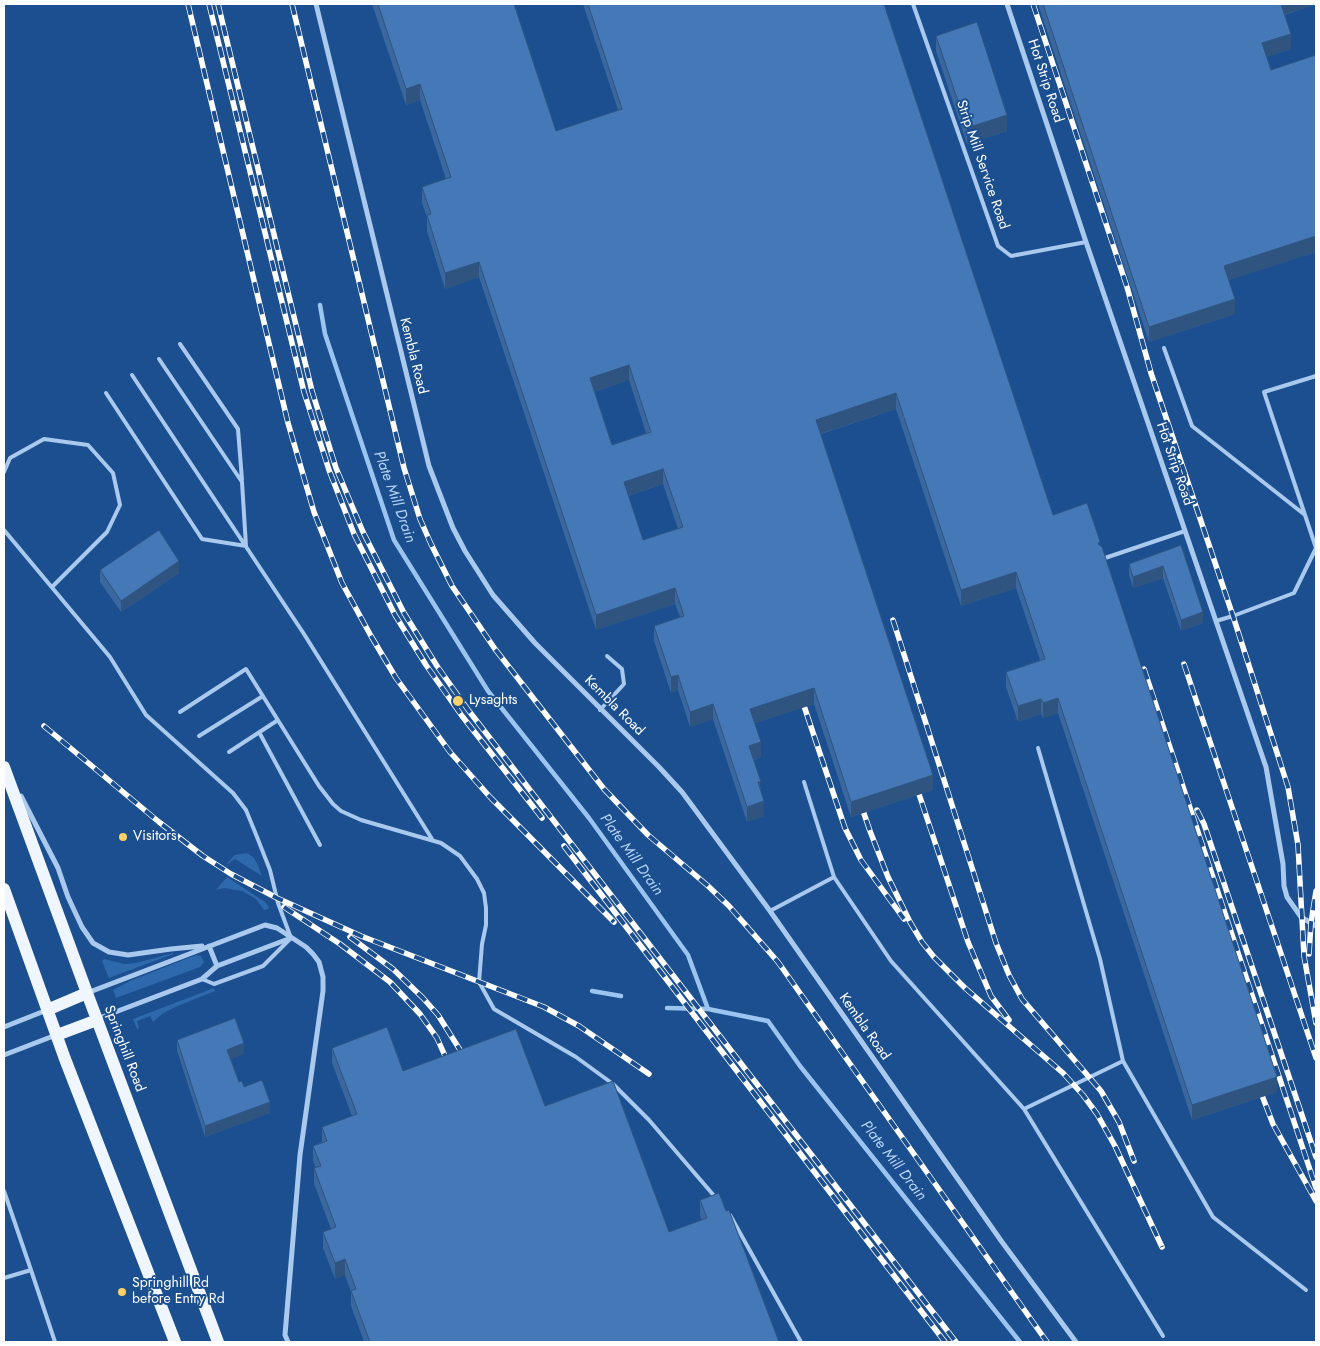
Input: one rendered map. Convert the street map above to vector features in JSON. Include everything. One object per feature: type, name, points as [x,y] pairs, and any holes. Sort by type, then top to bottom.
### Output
[{"type":"main road","name":"Springhill Road","points":[[4,766],[87,994],[218,1342]]},
{"type":"main road","points":[[4,889],[47,1010],[175,1342]]},
{"type":"main road","points":[[47,1010],[87,994]]},
{"type":"main road","points":[[57,1035],[97,1020]]},
{"type":"street","name":"Kembla Road","points":[[316,4],[428,466],[465,551],[493,595],[535,643],[682,792],[770,910],[1002,1242],[1076,1342]]},
{"type":"street","name":"Hot Strip Road","points":[[1008,4],[1086,242],[1266,767],[1287,897],[1301,917],[1316,926]]},
{"type":"street","points":[[4,766],[58,868],[74,909],[85,932],[93,943],[109,952],[128,956],[171,949],[209,946]]},
{"type":"street","points":[[87,994],[265,925],[273,926],[310,950],[320,962],[322,991],[300,1156],[285,1335],[288,1342]]},
{"type":"street","points":[[97,1020],[202,979],[217,966],[291,938]]},
{"type":"street","points":[[209,946],[217,966]]},
{"type":"street","points":[[4,1027],[47,1010]]},
{"type":"street","points":[[4,1055],[57,1035]]},
{"type":"lane","name":"Strip Mill Service Road","points":[[913,4],[998,246],[1011,256],[1086,242]]},
{"type":"lane","points":[[180,344],[238,429],[246,546]]},
{"type":"lane","points":[[1164,348],[1192,426],[1305,515]]},
{"type":"lane","points":[[159,360],[242,482]]},
{"type":"lane","points":[[132,375],[304,634],[432,839]]},
{"type":"lane","points":[[1216,620],[1233,616],[1294,593],[1316,548],[1264,392],[1316,376]]},
{"type":"lane","points":[[106,393],[202,539],[246,546]]},
{"type":"lane","points":[[4,472],[10,458],[44,439],[88,445],[113,473],[120,505],[107,532],[52,587]]},
{"type":"lane","points":[[4,530],[110,657],[146,715],[240,801],[256,832],[291,938],[263,966],[214,984],[202,979]]},
{"type":"lane","points":[[1102,559],[1185,530]]},
{"type":"lane","points":[[600,710],[624,684],[622,669],[607,656]]},
{"type":"lane","points":[[180,712],[246,668],[319,786],[341,810],[361,820],[432,839],[451,848],[460,856],[477,879],[484,893],[486,925],[482,944],[479,982],[494,1009],[576,1057],[613,1084],[649,1120],[718,1200]]},
{"type":"lane","points":[[199,736],[263,696]]},
{"type":"lane","points":[[229,752],[278,720]]},
{"type":"lane","points":[[259,732],[320,845]]},
{"type":"lane","points":[[1038,748],[1100,959],[1123,1061],[1213,1217],[1306,1290]]},
{"type":"lane","points":[[804,782],[834,876],[892,961],[1024,1109],[1163,1336]]},
{"type":"lane","points":[[770,910],[834,876]]},
{"type":"lane","points":[[1024,1109],[1123,1061]]},
{"type":"lane","points":[[4,1191],[55,1342]]},
{"type":"lane","points":[[729,1214],[800,1342]]},
{"type":"lane","points":[[4,1278],[30,1270]]},
{"type":"shaded area","points":[[247,853],[257,863],[262,876],[235,859],[227,863],[235,855]]},
{"type":"shaded area","points":[[227,877],[265,902],[269,907],[268,909],[264,910],[256,899],[242,891],[224,888],[216,890]]},
{"type":"shaded area","points":[[173,953],[109,978],[102,961],[104,959],[125,964],[136,963]]},
{"type":"shaded area","points":[[196,955],[201,956],[204,962],[200,967],[116,998],[113,990],[130,981]]},
{"type":"shaded area","points":[[214,988],[215,991],[175,1007],[162,1014],[153,1022],[150,1016],[137,1021],[139,1028],[137,1029],[133,1019]]},
{"type":"building","points":[[378,4],[514,4],[556,131],[622,109],[588,4],[884,4],[1053,515],[1087,503],[1100,541],[1098,544],[1102,547],[1277,1077],[1192,1105],[1058,698],[1043,703],[1041,699],[1018,706],[1006,672],[1045,659],[1016,572],[961,590],[896,393],[816,420],[933,775],[851,802],[814,688],[750,709],[761,742],[749,746],[761,782],[758,782],[764,801],[747,807],[713,704],[690,712],[678,675],[671,677],[654,626],[684,616],[675,588],[596,615],[479,262],[445,273],[427,215],[431,214],[422,187],[451,177],[420,84],[406,89]],"holes":[[[629,365],[651,432],[612,445],[590,378]],[[663,469],[683,527],[643,540],[624,482]]]},
{"type":"building","points":[[1043,4],[1281,4],[1291,34],[1262,43],[1271,70],[1316,55],[1316,236],[1224,266],[1235,299],[1149,327]]},
{"type":"building","points":[[977,22],[1007,115],[967,128],[936,36]]},
{"type":"building","points":[[159,530],[179,561],[121,601],[100,570]]},
{"type":"building","points":[[1181,545],[1203,612],[1181,620],[1163,566],[1133,577],[1129,564]]},
{"type":"building","points":[[235,1018],[244,1043],[227,1050],[239,1082],[242,1081],[244,1087],[262,1080],[270,1102],[205,1126],[177,1040]]},
{"type":"building","points":[[387,1027],[403,1071],[516,1029],[545,1106],[613,1081],[669,1232],[707,1218],[700,1200],[719,1193],[726,1211],[729,1210],[779,1342],[370,1342],[351,1291],[356,1289],[345,1259],[335,1263],[323,1232],[336,1227],[314,1168],[321,1166],[313,1146],[327,1141],[322,1127],[357,1114],[332,1048]]},
{"type":"waterway","name":"Plate Mill Drain","points":[[320,305],[325,334],[394,540],[488,691],[589,818],[688,955],[708,1009],[768,1021],[800,1066],[1020,1342]]},
{"type":"waterway","points":[[592,991],[621,996]]},
{"type":"waterway","points":[[667,1008],[708,1009]]},
{"type":"railway","points":[[188,4],[288,423],[314,512],[342,583],[396,678],[450,752],[490,797],[614,922]]},
{"type":"railway","points":[[209,4],[304,392],[329,470],[354,534],[395,615],[426,665],[462,716],[542,818]]},
{"type":"railway","points":[[218,4],[312,391],[336,468],[363,532],[404,613],[437,666],[469,711],[956,1342]]},
{"type":"railway","points":[[292,4],[404,468],[420,519],[452,586],[495,649],[604,789],[648,835],[729,906],[778,962],[1047,1342]]},
{"type":"railway","points":[[1033,4],[1127,287],[1151,373],[1233,616],[1288,787],[1298,845],[1304,956],[1316,1023]]},
{"type":"railway","points":[[893,620],[996,943],[1009,975],[1022,999],[1101,1091],[1119,1122],[1134,1161]]},
{"type":"railway","points":[[1184,664],[1316,1058]]},
{"type":"railway","points":[[1144,669],[1316,1188]]},
{"type":"railway","points":[[800,694],[845,828],[861,860],[904,919]]},
{"type":"railway","points":[[44,726],[159,822],[203,856],[231,874],[277,898],[361,936],[544,1007],[579,1026],[649,1074]]},
{"type":"railway","points":[[915,782],[968,942],[991,996],[1009,1020]]},
{"type":"railway","points":[[859,799],[888,877],[922,942],[965,988],[1063,1073],[1083,1095],[1097,1114],[1115,1146],[1162,1247]]},
{"type":"railway","points":[[1197,810],[1204,824],[1316,1157]]},
{"type":"railway","points":[[564,846],[945,1342]]},
{"type":"railway","points":[[1309,954],[1316,891]]},
{"type":"railway","points":[[284,907],[340,944],[390,982],[420,1014],[437,1038],[450,1067]]},
{"type":"railway","points":[[350,937],[393,969],[423,998],[438,1015],[467,1061]]},
{"type":"railway","points":[[1258,1085],[1273,1124],[1316,1201]]},
{"type":"place","name":"Lysaghts","points":[[458,701]]},
{"type":"place","name":"Visitors","points":[[123,837]]},
{"type":"place","name":"Springhill Rd before Entry Rd","points":[[122,1292]]}]
